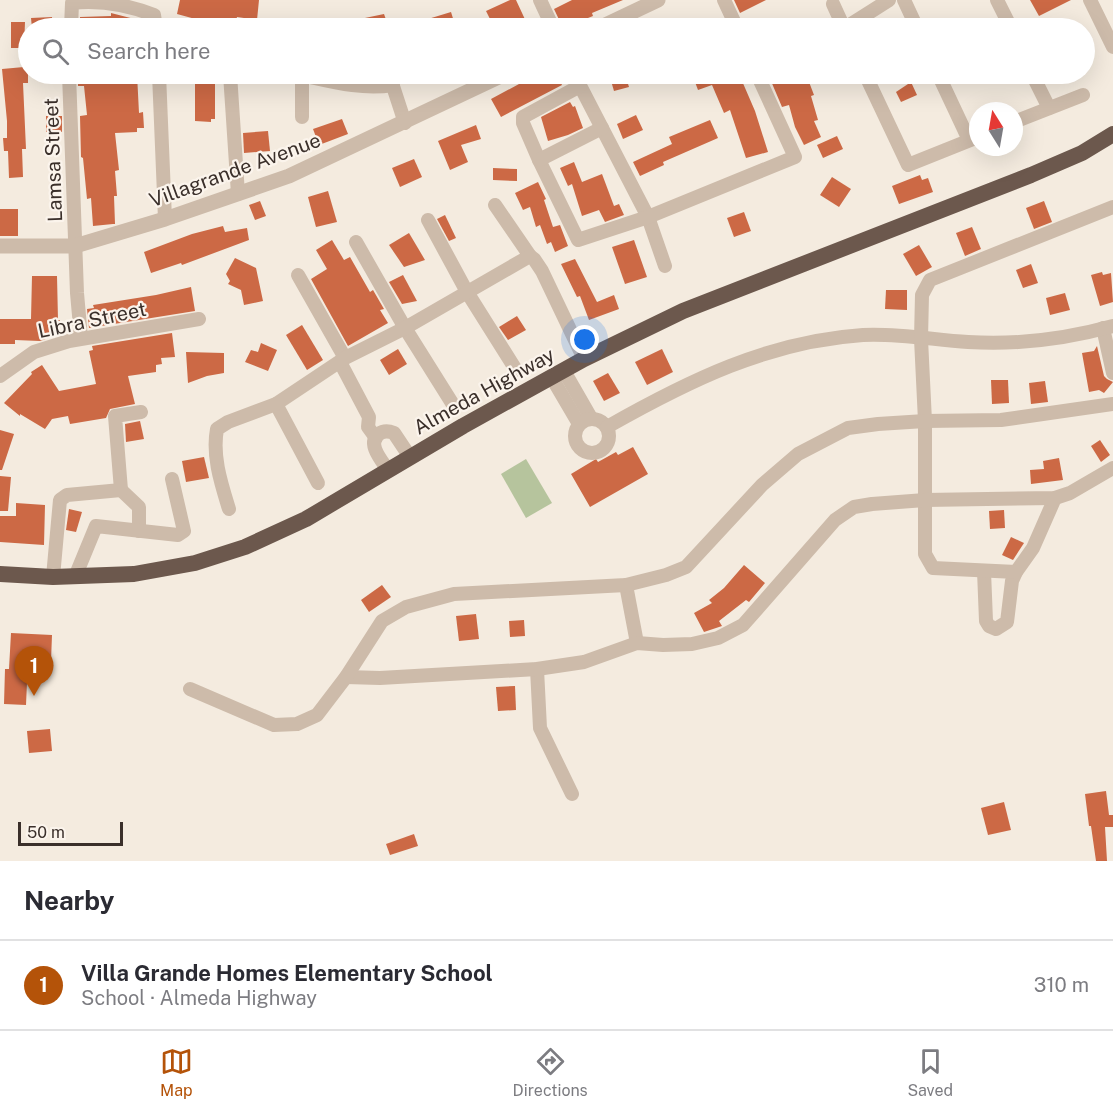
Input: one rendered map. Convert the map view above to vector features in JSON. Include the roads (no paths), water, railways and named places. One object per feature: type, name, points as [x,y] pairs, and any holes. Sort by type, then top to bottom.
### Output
[{"type":"highway","name":"Almeda Highway","points":[[0,574],[75,577],[134,574],[195,563],[245,547],[306,519],[410,457],[562,382],[584,359],[683,311],[1031,175],[1082,153],[1113,134]]},
{"type":"street","points":[[71,18],[72,3],[86,0],[128,3],[154,15],[154,18]]},
{"type":"street","points":[[540,0],[548,18]]},
{"type":"street","points":[[620,18],[658,0]]},
{"type":"street","points":[[724,0],[732,18]]},
{"type":"street","points":[[861,18],[889,0]]},
{"type":"street","points":[[904,0],[912,18]]},
{"type":"street","points":[[997,0],[1006,18]]},
{"type":"street","points":[[1090,0],[1113,47]]},
{"type":"street","points":[[833,4],[840,18]]},
{"type":"street","name":"Lamsa Street","points":[[69,84],[81,339]]},
{"type":"street","points":[[159,84],[165,219]]},
{"type":"street","points":[[231,84],[238,194]]},
{"type":"street","points":[[300,84],[302,117]]},
{"type":"street","points":[[340,84],[377,88],[383,84]]},
{"type":"street","points":[[393,84],[405,123]]},
{"type":"street","name":"Villagrande Avenue","points":[[0,246],[75,246],[165,219],[289,176],[485,84]]},
{"type":"street","points":[[571,84],[523,117],[523,123],[578,240],[648,217],[795,157],[762,84]]},
{"type":"street","points":[[579,84],[648,217],[665,266]]},
{"type":"street","points":[[871,84],[908,165],[969,141]]},
{"type":"street","points":[[944,84],[969,130]]},
{"type":"street","points":[[1037,84],[1049,108]]},
{"type":"street","points":[[1023,118],[1083,95]]},
{"type":"street","points":[[539,160],[602,128]]},
{"type":"street","points":[[495,205],[542,271],[584,359]]},
{"type":"street","points":[[1016,572],[933,568],[925,554],[922,296],[930,280],[1113,207]]},
{"type":"street","points":[[428,220],[467,292],[516,370]]},
{"type":"street","points":[[356,242],[405,328],[452,403]]},
{"type":"street","points":[[229,509],[214,444],[217,429],[228,422],[276,404],[342,360],[405,328],[530,256]]},
{"type":"street","points":[[298,275],[369,417],[378,420],[380,434],[375,449],[388,470]]},
{"type":"street","name":"Libra Street","points":[[0,376],[34,352],[81,339],[199,319]]},
{"type":"street","points":[[607,426],[707,375],[759,354],[799,343],[864,335],[1018,343],[1062,338],[1108,327],[1113,373]]},
{"type":"street","points":[[562,382],[585,421]]},
{"type":"street","points":[[276,404],[318,483]]},
{"type":"street","points":[[190,689],[274,725],[297,724],[317,715],[346,677],[382,621],[406,607],[454,594],[626,585],[666,575],[686,567],[762,485],[798,454],[848,428],[925,421],[1001,420],[1113,404]]},
{"type":"street","points":[[139,531],[139,507],[121,490],[115,416],[141,412]]},
{"type":"street","points":[[597,419],[607,426],[609,433],[607,445],[603,450],[590,453],[579,448],[574,436],[585,421],[597,419]]},
{"type":"street","points":[[380,434],[390,432],[397,436],[410,457]]},
{"type":"street","points":[[346,677],[380,678],[537,669],[584,662],[637,643],[692,644],[718,638],[743,625],[836,520],[854,507],[925,500],[1055,498],[1070,493],[1113,468]]},
{"type":"street","points":[[75,577],[96,526],[178,535],[184,531],[172,479]]},
{"type":"street","points":[[53,577],[60,500],[67,495],[121,490]]},
{"type":"street","points":[[984,571],[986,621],[988,626],[996,628],[1007,622],[1010,592],[1016,572],[1033,548],[1055,498]]},
{"type":"street","points":[[626,585],[637,643]]},
{"type":"street","points":[[537,669],[540,728],[572,794]]},
{"type":"place","name":"Villa Grande Homes Elementary School","points":[[34,696]]}]
